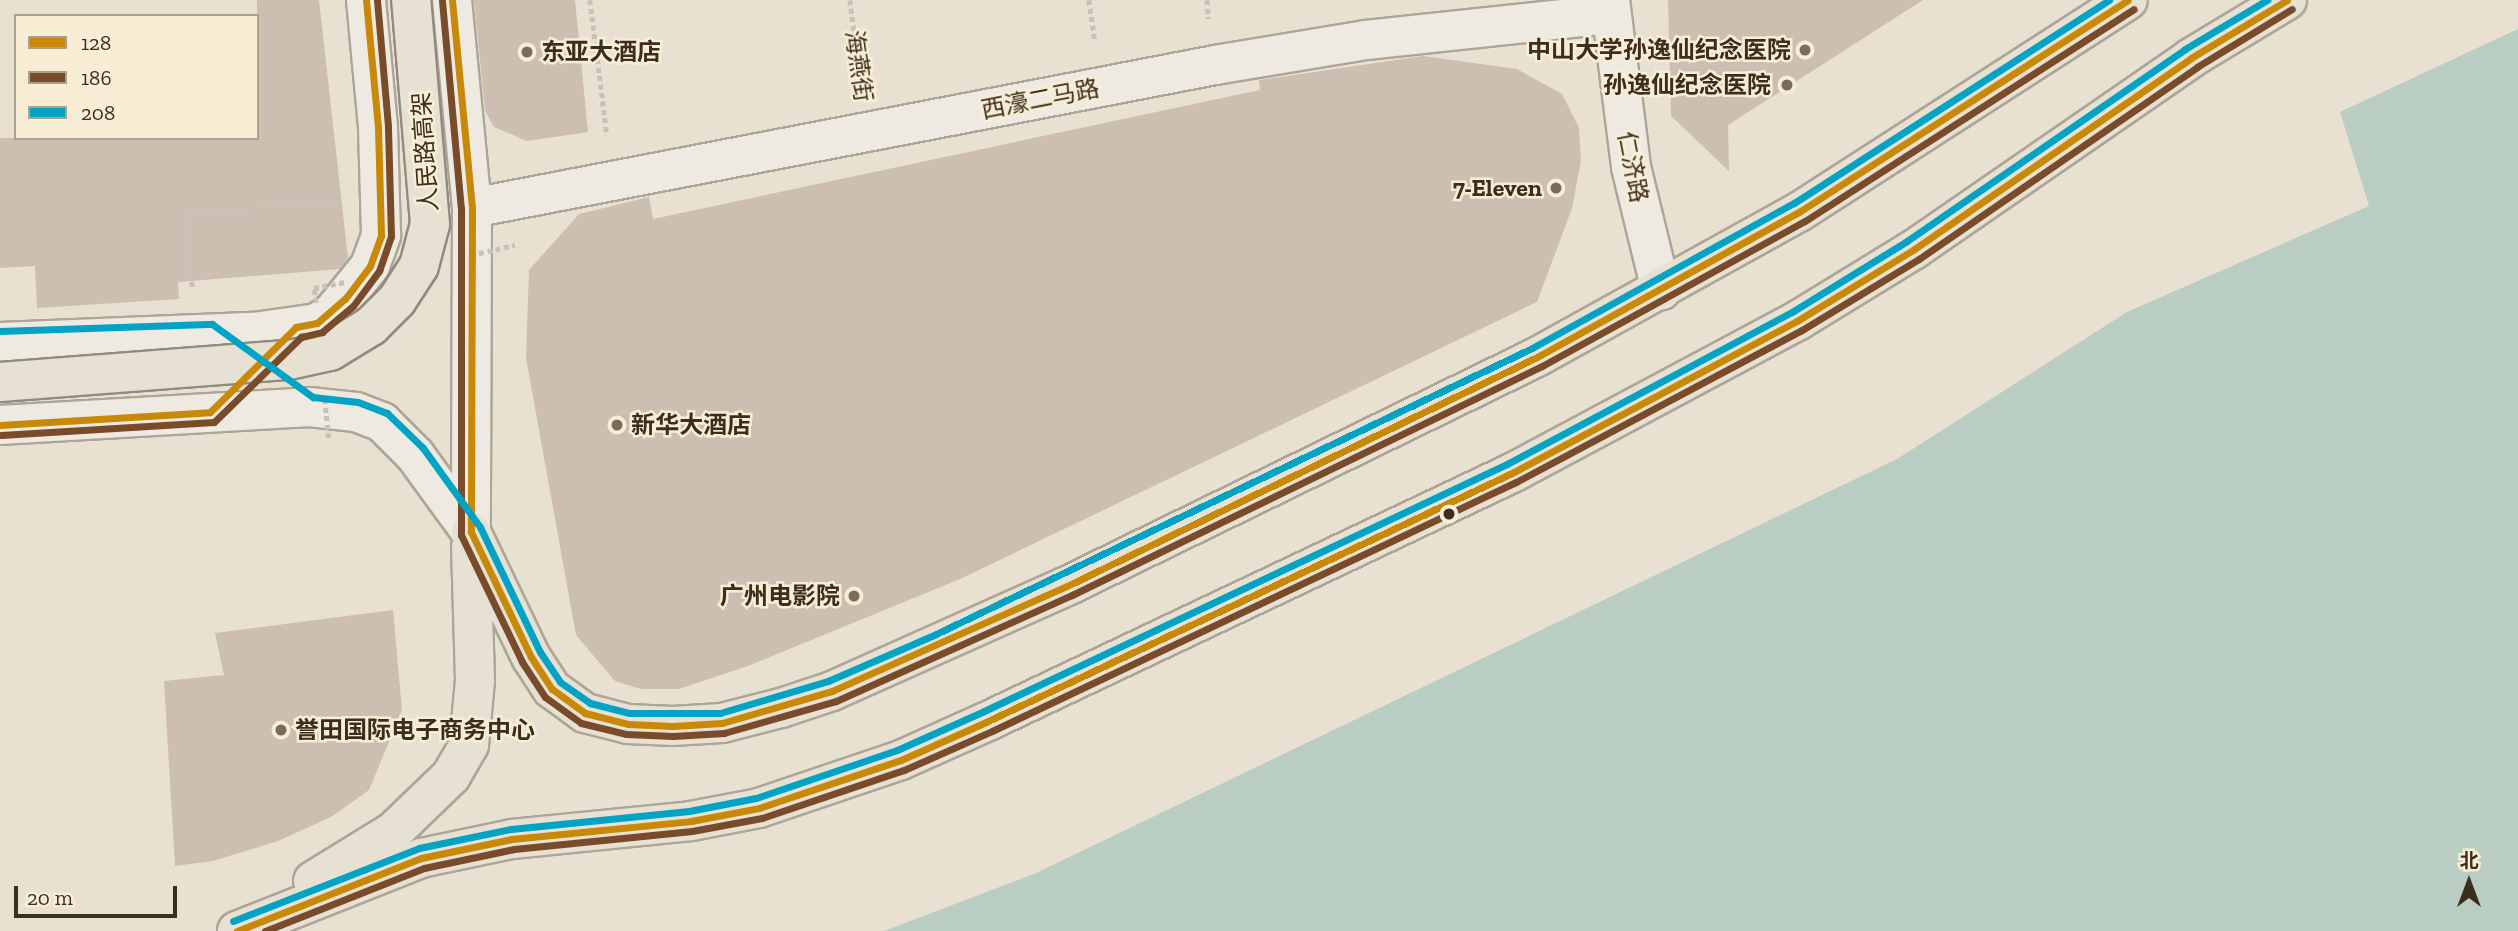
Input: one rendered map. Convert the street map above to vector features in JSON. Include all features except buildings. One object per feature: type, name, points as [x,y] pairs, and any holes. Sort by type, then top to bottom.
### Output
[{"type":"main road","points":[[0,342],[209,334],[296,327],[317,323],[345,299],[370,266],[381,234],[377,127],[366,0]]},
{"type":"main road","name":"人民路高架","points":[[0,382],[289,360],[330,351],[371,326],[397,300],[419,266],[430,224],[411,0]]},
{"type":"main road","points":[[236,931],[394,831],[451,776],[469,745],[475,680],[471,532],[472,208],[452,0]]},
{"type":"main road","points":[[0,425],[309,407],[356,412],[382,422],[415,455],[471,532],[531,657],[552,690],[585,713],[628,724],[722,723],[832,691],[940,645],[1469,391],[1661,290],[1810,205],[2128,0]]},
{"type":"main road","points":[[236,931],[421,858],[512,839],[691,821],[759,808],[901,760],[988,721],[1512,473],[1785,328],[1924,243],[2191,58],[2287,0]]},
{"type":"main road","name":"西濠二马路","points":[[472,208],[868,131],[1352,43],[1610,7]]},
{"type":"main road","name":"仁济路","points":[[1610,7],[1631,167],[1661,290]]},
{"type":"main road","points":[[210,412],[296,327]]},
{"type":"main road","points":[[209,334],[309,407]]},
{"type":"path","points":[[590,0],[613,181]]},
{"type":"path","name":"海燕街","points":[[850,0],[868,131]]},
{"type":"path","points":[[192,297],[186,214],[344,199]]},
{"type":"shaded area","points":[[2518,29],[2518,931],[884,931],[1034,874],[1897,459],[2127,312],[2369,206],[2340,112]]},
{"type":"transit line","name":"128","points":[[0,425],[210,412],[296,327],[317,323],[345,299],[370,266],[381,235],[378,127],[366,0]]},
{"type":"transit line","name":"186","points":[[1,435],[214,422],[301,337],[322,332],[353,306],[379,271],[391,236],[388,126],[377,0]]},
{"type":"transit line","name":"128","points":[[452,0],[472,208],[471,532],[531,657],[552,689],[585,713],[628,724],[673,726],[722,723],[832,691],[1067,586],[1537,357],[1799,212],[2128,0]]},
{"type":"transit line","name":"208","points":[[0,331],[212,324],[313,397],[358,402],[387,413],[423,448],[480,527],[540,652],[560,682],[590,703],[629,713],[720,713],[828,681],[936,634],[1532,348],[1794,203],[2109,0]]},
{"type":"transit line","name":"208","points":[[233,921],[419,848],[511,829],[689,811],[756,798],[897,750],[984,711],[1507,464],[1792,312],[1907,241],[2185,49],[2267,0]]},
{"type":"transit line","name":"128","points":[[237,931],[421,858],[512,839],[691,821],[759,808],[901,760],[988,721],[1512,473],[1797,321],[1913,250],[2191,58],[2287,0]]},
{"type":"transit line","name":"186","points":[[442,1],[461,208],[461,535],[522,662],[545,697],[581,723],[626,734],[673,736],[724,733],[836,701],[1072,595],[1542,366],[1805,221],[2134,9]]},
{"type":"transit line","name":"186","points":[[265,931],[424,868],[514,849],[692,831],[762,818],[904,770],[992,731],[1516,482],[1802,330],[1919,259],[2197,67],[2292,9]]},
{"type":"place","name":"中山大学孙逸仙纪念医院","points":[[1805,50]]},
{"type":"place","name":"东亚大酒店","points":[[527,52]]},
{"type":"place","name":"孙逸仙纪念医院","points":[[1787,85]]},
{"type":"place","name":"7-Eleven","points":[[1556,188]]},
{"type":"place","name":"新华大酒店","points":[[617,425]]},
{"type":"place","name":"广州电影院","points":[[854,596]]},
{"type":"place","name":"誉田国际电子商务中心","points":[[281,730]]}]
